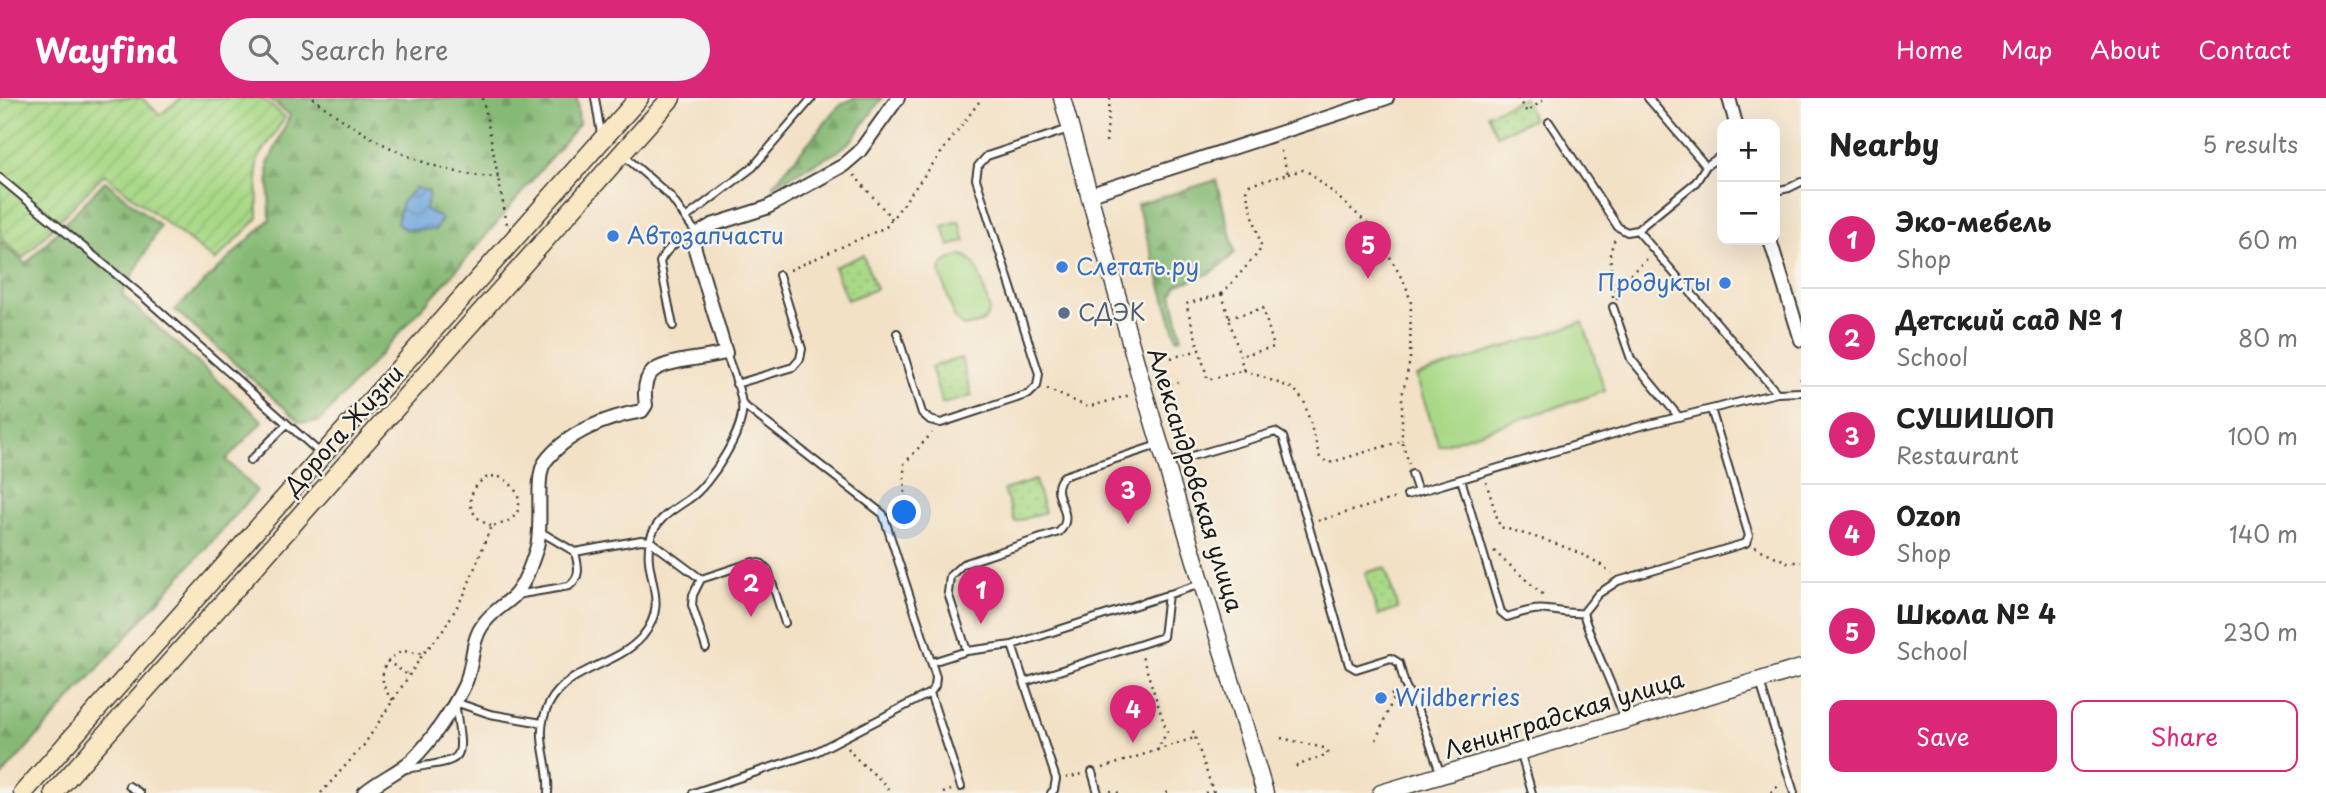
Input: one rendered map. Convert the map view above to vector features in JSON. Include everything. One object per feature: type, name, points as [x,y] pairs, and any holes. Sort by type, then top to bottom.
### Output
[{"type":"main road","name":"Дорога Жизни","points":[[23,793],[639,98]]},
{"type":"main road","name":"Дорога Жизни","points":[[54,793],[671,98]]},
{"type":"street","points":[[364,793],[412,759],[466,684],[480,628],[490,615],[514,596],[532,560],[541,532],[540,471],[546,460],[589,427],[615,416],[642,411],[646,405],[643,391],[646,380],[652,371],[662,365],[726,353],[694,247],[697,233],[712,225],[765,208],[844,165],[859,152],[898,98]]},
{"type":"street","name":"Александровская улица","points":[[1062,98],[1160,444],[1265,793]]},
{"type":"street","points":[[1090,194],[1387,98]]},
{"type":"street","points":[[1729,98],[1735,119]]},
{"type":"street","points":[[1772,245],[1801,340]]},
{"type":"street","name":"Ленинградская улица","points":[[1381,793],[1801,668]]},
{"type":"lane","points":[[595,98],[602,140]]},
{"type":"lane","points":[[687,217],[753,167],[812,98]]},
{"type":"lane","points":[[1648,98],[1706,166]]},
{"type":"lane","points":[[1549,122],[1618,227],[1627,232],[1637,230],[1696,182],[1706,166],[1717,158]]},
{"type":"lane","points":[[897,333],[922,413],[930,421],[941,423],[1028,394],[1037,386],[1039,374],[976,178],[978,166],[987,156],[1071,129]]},
{"type":"lane","points":[[622,154],[670,196],[697,233],[683,238],[664,253],[660,262],[673,326]]},
{"type":"lane","points":[[0,178],[146,299],[321,454]]},
{"type":"lane","points":[[1780,190],[1801,182]]},
{"type":"lane","points":[[1637,230],[1777,393]]},
{"type":"lane","points":[[736,384],[793,367],[800,359],[802,349],[779,275]]},
{"type":"lane","points":[[1614,307],[1631,359],[1679,417]]},
{"type":"lane","points":[[548,793],[541,743],[542,723],[548,705],[559,690],[579,673],[626,651],[651,625],[657,600],[650,541],[656,527],[666,513],[692,498],[710,477],[738,432],[743,419],[742,404],[726,353]]},
{"type":"lane","points":[[1407,495],[1679,417],[1777,393],[1801,391]]},
{"type":"lane","points":[[693,793],[814,753],[930,693],[935,686],[936,677],[932,662],[883,514],[742,404]]},
{"type":"lane","points":[[1461,479],[1501,612],[1507,617],[1547,609],[1565,614],[1583,613],[1598,593],[1618,581],[1746,543],[1749,536],[1711,409]]},
{"type":"lane","points":[[250,461],[287,424]]},
{"type":"lane","points":[[1166,463],[1275,432],[1283,437],[1349,665],[1356,669],[1391,659],[1399,663],[1441,776]]},
{"type":"lane","points":[[967,651],[948,593],[950,576],[963,564],[1059,533],[1065,527],[1066,518],[1057,489],[1058,481],[1064,476],[1160,444]]},
{"type":"lane","points":[[1412,474],[1418,492]]},
{"type":"lane","points":[[541,532],[575,552],[641,540],[650,541],[701,579]]},
{"type":"lane","points":[[514,596],[569,586],[576,581],[579,573],[575,552]]},
{"type":"lane","points":[[706,648],[692,605],[693,595],[701,579],[753,562],[762,564],[768,570],[785,623]]},
{"type":"lane","points":[[932,662],[967,651],[1012,645],[1202,583]]},
{"type":"lane","points":[[1024,682],[1163,637],[1168,594]]},
{"type":"lane","points":[[1583,613],[1593,646],[1615,693],[1624,720]]},
{"type":"lane","points":[[1012,645],[1056,779],[1051,793]]},
{"type":"lane","points":[[1759,680],[1794,793]]},
{"type":"lane","points":[[930,693],[961,787]]},
{"type":"lane","points":[[396,771],[452,761],[459,756],[461,748],[455,702],[490,714],[542,723]]},
{"type":"lane","points":[[1520,751],[1532,793]]},
{"type":"lane","points":[[1092,772],[1098,793]]},
{"type":"lane","points":[[128,786],[140,793]]},
{"type":"path","points":[[313,98],[341,120],[414,159],[477,177],[499,177]]},
{"type":"path","points":[[483,98],[507,224]]},
{"type":"path","points":[[779,275],[887,226],[982,98]]},
{"type":"path","points":[[1106,142],[1110,98]]},
{"type":"path","points":[[1517,98],[1527,112],[1546,98]]},
{"type":"path","points":[[1278,144],[1288,174]]},
{"type":"path","points":[[1402,441],[1329,463],[1320,458],[1304,401],[1294,389],[1244,370],[1208,380],[1186,304],[1222,294],[1259,252],[1261,245],[1246,191],[1248,186],[1303,170],[1312,174],[1367,223],[1406,286],[1411,303],[1410,360],[1402,396],[1402,441],[1412,474]]},
{"type":"path","points":[[855,174],[893,220]]},
{"type":"path","points":[[1614,307],[1610,253],[1618,227]]},
{"type":"path","points":[[1614,307],[1625,279],[1656,251]]},
{"type":"path","points":[[1222,294],[1244,370]]},
{"type":"path","points":[[1229,318],[1263,308],[1268,325],[1274,346],[1240,356]]},
{"type":"path","points":[[1268,325],[1275,323]]},
{"type":"path","points":[[1171,358],[1199,350]]},
{"type":"path","points":[[1154,388],[1178,382]]},
{"type":"path","points":[[1037,386],[1088,407],[1133,394]]},
{"type":"path","points":[[887,527],[905,508],[904,464],[941,423]]},
{"type":"path","points":[[1483,472],[1500,527],[1540,538],[1601,564],[1618,581]]},
{"type":"path","points":[[491,477],[504,479],[513,485],[518,494],[519,505],[514,517],[504,525],[491,526],[479,521],[471,509],[470,495],[478,483],[491,477]]},
{"type":"path","points":[[1308,524],[1407,495]]},
{"type":"path","points":[[321,793],[364,745],[424,654],[442,632],[465,593],[491,526]]},
{"type":"path","points":[[1479,538],[1542,594],[1547,609]]},
{"type":"path","points":[[1746,543],[1787,562],[1801,562]]},
{"type":"path","points":[[1138,645],[1167,732],[1157,750]]},
{"type":"path","points":[[393,700],[382,681],[387,661],[404,651],[424,654]]},
{"type":"path","points":[[387,661],[409,676]]},
{"type":"path","points":[[1376,740],[1395,694],[1384,697]]},
{"type":"path","points":[[1193,731],[1213,790],[1217,793]]},
{"type":"path","points":[[1157,737],[1162,740]]},
{"type":"path","points":[[1056,779],[1092,772],[1196,738]]},
{"type":"path","points":[[1282,738],[1324,748],[1328,754],[1294,767]]},
{"type":"path","points":[[841,739],[858,762],[887,785],[891,793]]},
{"type":"path","points":[[1205,793],[1213,790]]},
{"type":"green space","points":[[0,98],[142,98],[160,115],[181,98],[261,98],[285,117],[257,161],[258,218],[215,261],[104,174],[23,258],[0,237]]},
{"type":"green space","points":[[267,98],[577,98],[579,124],[469,256],[319,422],[300,422],[175,310],[270,219],[268,164],[290,115]]},
{"type":"green space","points":[[854,98],[882,98],[852,140],[837,152],[772,186],[835,111]]},
{"type":"green space","points":[[1524,98],[1533,119],[1497,135],[1487,114]]},
{"type":"green space","points":[[1216,180],[1235,252],[1209,273],[1177,285],[1172,294],[1182,338],[1177,339],[1137,205]]},
{"type":"green space","points":[[105,181],[160,226],[122,295],[263,421],[226,460],[257,491],[0,778],[0,241],[26,264]]},
{"type":"green space","points":[[959,221],[965,241],[949,246],[943,226]]},
{"type":"green space","points":[[863,255],[876,289],[847,300],[834,267]]},
{"type":"green space","points":[[962,255],[977,269],[989,308],[984,320],[968,326],[963,326],[955,319],[940,272],[945,262]]},
{"type":"green space","points":[[1583,322],[1605,391],[1439,446],[1416,376]]},
{"type":"green space","points":[[961,358],[972,396],[942,404],[931,367]]},
{"type":"green space","points":[[1035,480],[1045,512],[1015,522],[1004,490]]},
{"type":"green space","points":[[1385,567],[1398,609],[1378,615],[1365,573]]},
{"type":"water","points":[[415,188],[429,191],[426,210],[442,219],[435,230],[404,229],[397,223],[402,202]]},
{"type":"place","name":"Автозапчасти","points":[[613,236]]},
{"type":"place","name":"Слетать.ру","points":[[1062,267]]},
{"type":"place","name":"Школа № 4","points":[[1368,279]]},
{"type":"place","name":"Продукты","points":[[1725,283]]},
{"type":"place","name":"СДЭК","points":[[1064,313]]},
{"type":"place","name":"СУШИШОП","points":[[1128,524]]},
{"type":"place","name":"Детский сад № 1","points":[[751,617]]},
{"type":"place","name":"Эко-мебель","points":[[981,624]]},
{"type":"place","name":"Wildberries","points":[[1381,698]]},
{"type":"place","name":"Ozon","points":[[1133,743]]}]
